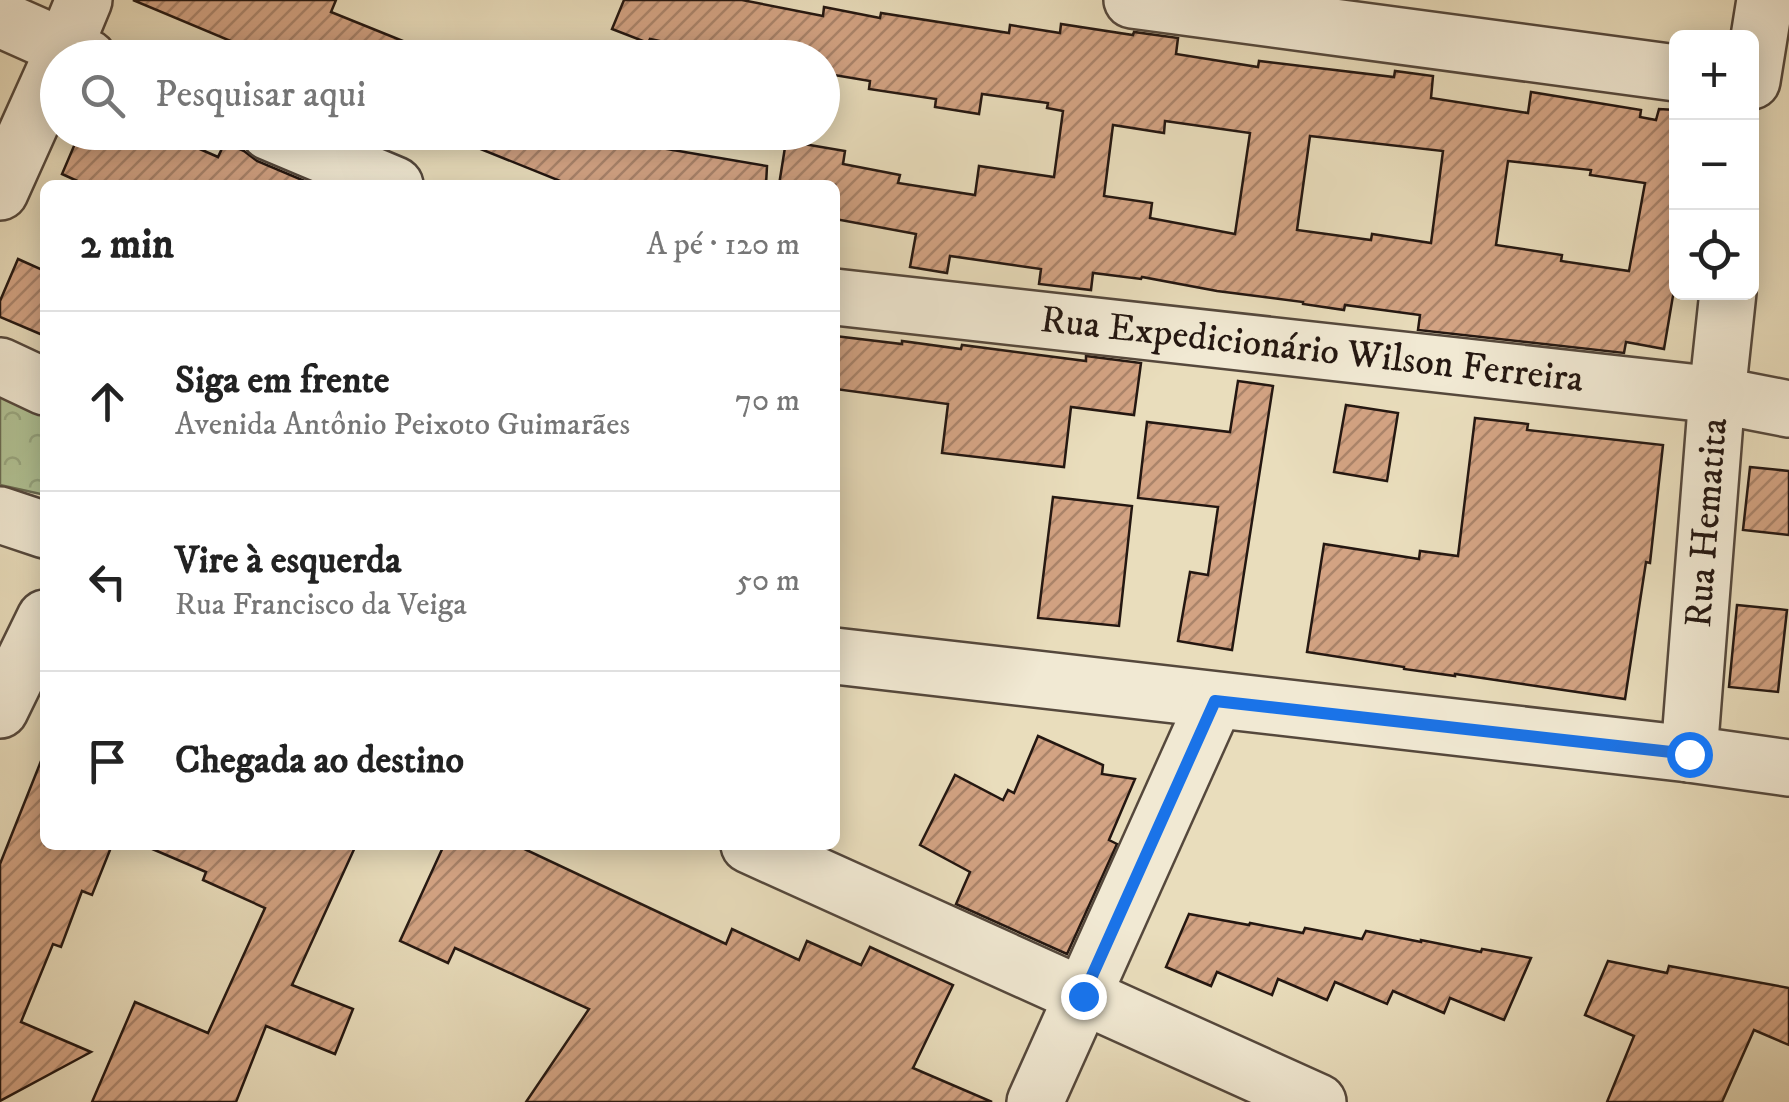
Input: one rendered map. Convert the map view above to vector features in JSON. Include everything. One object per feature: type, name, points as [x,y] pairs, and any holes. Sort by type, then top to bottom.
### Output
[{"type":"street","points":[[1132,0],[1669,72]]},
{"type":"street","points":[[1759,38],[1765,0]]},
{"type":"street","points":[[0,18],[58,40]]},
{"type":"street","points":[[1759,83],[1789,88]]},
{"type":"street","points":[[0,192],[40,109]]},
{"type":"street","points":[[311,150],[383,180]]},
{"type":"street","name":"Rua Expedicionário Wilson Ferreira","points":[[840,298],[1717,396],[1789,408]]},
{"type":"street","name":"Rua Hematita","points":[[1689,754],[1727,300]]},
{"type":"street","points":[[0,366],[40,385]]},
{"type":"street","points":[[0,515],[40,528]]},
{"type":"street","points":[[0,710],[40,628]]},
{"type":"street","points":[[840,657],[1789,768]]},
{"type":"street","points":[[1035,1102],[1215,701]]},
{"type":"street","points":[[760,850],[1318,1102]]},
{"type":"green space","points":[[0,383],[40,402],[40,494],[0,485]]},
{"type":"building","points":[[133,0],[336,0],[331,12],[400,40],[228,40]]},
{"type":"building","points":[[624,0],[742,0],[823,16],[824,7],[880,18],[881,13],[1009,33],[1010,25],[1060,33],[1061,24],[1178,38],[1176,54],[1258,67],[1259,61],[1394,77],[1395,71],[1433,76],[1431,98],[1528,113],[1531,92],[1641,110],[1640,117],[1656,120],[1659,109],[1669,110],[1669,300],[1672,300],[1664,349],[1626,342],[1624,353],[1418,330],[1420,315],[1345,305],[1344,310],[1142,277],[1093,273],[1091,290],[1039,284],[1041,269],[950,256],[947,273],[910,267],[916,234],[840,220],[840,180],[780,180],[785,150],[845,151],[843,164],[900,175],[898,183],[975,195],[979,166],[1054,177],[1063,111],[1047,108],[1048,103],[982,94],[979,114],[935,107],[936,99],[869,89],[870,81],[840,76],[840,40],[650,40],[612,29]],"holes":[[[1165,121],[1250,133],[1235,234],[1150,218],[1152,203],[1104,196],[1113,125],[1164,133]],[[1310,136],[1443,151],[1431,243],[1372,234],[1371,240],[1297,230]],[[1508,161],[1591,170],[1590,175],[1645,183],[1629,271],[1561,261],[1562,255],[1496,245]]]},
{"type":"building","points":[[72,150],[202,150],[218,157],[221,150],[242,150],[257,161],[302,180],[75,180],[62,174]]},
{"type":"building","points":[[483,150],[673,150],[767,166],[766,180],[558,180]]},
{"type":"building","points":[[18,259],[40,269],[40,334],[0,317],[0,301]]},
{"type":"building","points":[[840,337],[1141,363],[1134,415],[1071,407],[1064,467],[942,453],[948,404],[840,390]]},
{"type":"building","points":[[1238,381],[1273,386],[1232,650],[1178,641],[1190,572],[1208,575],[1218,507],[1138,498],[1147,422],[1230,432]]},
{"type":"building","points":[[1346,405],[1398,413],[1387,481],[1334,472]]},
{"type":"building","points":[[1475,418],[1528,424],[1527,430],[1663,445],[1650,563],[1646,562],[1625,699],[1307,652],[1324,544],[1419,559],[1420,551],[1458,556]]},
{"type":"building","points":[[1750,467],[1789,471],[1789,535],[1743,530]]},
{"type":"building","points":[[1053,497],[1132,506],[1119,626],[1038,618]]},
{"type":"building","points":[[1737,605],[1787,610],[1778,692],[1729,687]]},
{"type":"building","points":[[1038,736],[1103,765],[1102,774],[1135,779],[1109,840],[1117,844],[1067,954],[956,904],[970,872],[920,845],[955,775],[1003,800],[1008,790],[1014,793]]},
{"type":"building","points":[[40,764],[40,850],[110,850],[92,895],[82,891],[61,947],[53,944],[21,1022],[91,1052],[0,1101],[0,864]]},
{"type":"building","points":[[155,850],[354,850],[292,985],[353,1009],[335,1054],[266,1026],[236,1102],[92,1102],[135,1002],[208,1033],[265,908],[203,880],[206,872]]},
{"type":"building","points":[[442,850],[527,850],[726,944],[732,929],[799,960],[807,941],[861,965],[870,947],[953,985],[913,1068],[992,1102],[526,1102],[589,1009],[455,948],[448,963],[400,941]]},
{"type":"building","points":[[1189,914],[1362,939],[1366,931],[1531,958],[1504,1020],[1450,998],[1444,1013],[1393,991],[1387,1004],[1335,982],[1327,1000],[1278,979],[1272,995],[1217,972],[1211,986],[1166,967]]},
{"type":"building","points":[[1608,961],[1667,973],[1669,966],[1789,988],[1789,1045],[1754,1030],[1722,1102],[1607,1102],[1634,1036],[1585,1015]]},
{"type":"route","points":[[1083,996],[1215,701],[1689,754]]}]
